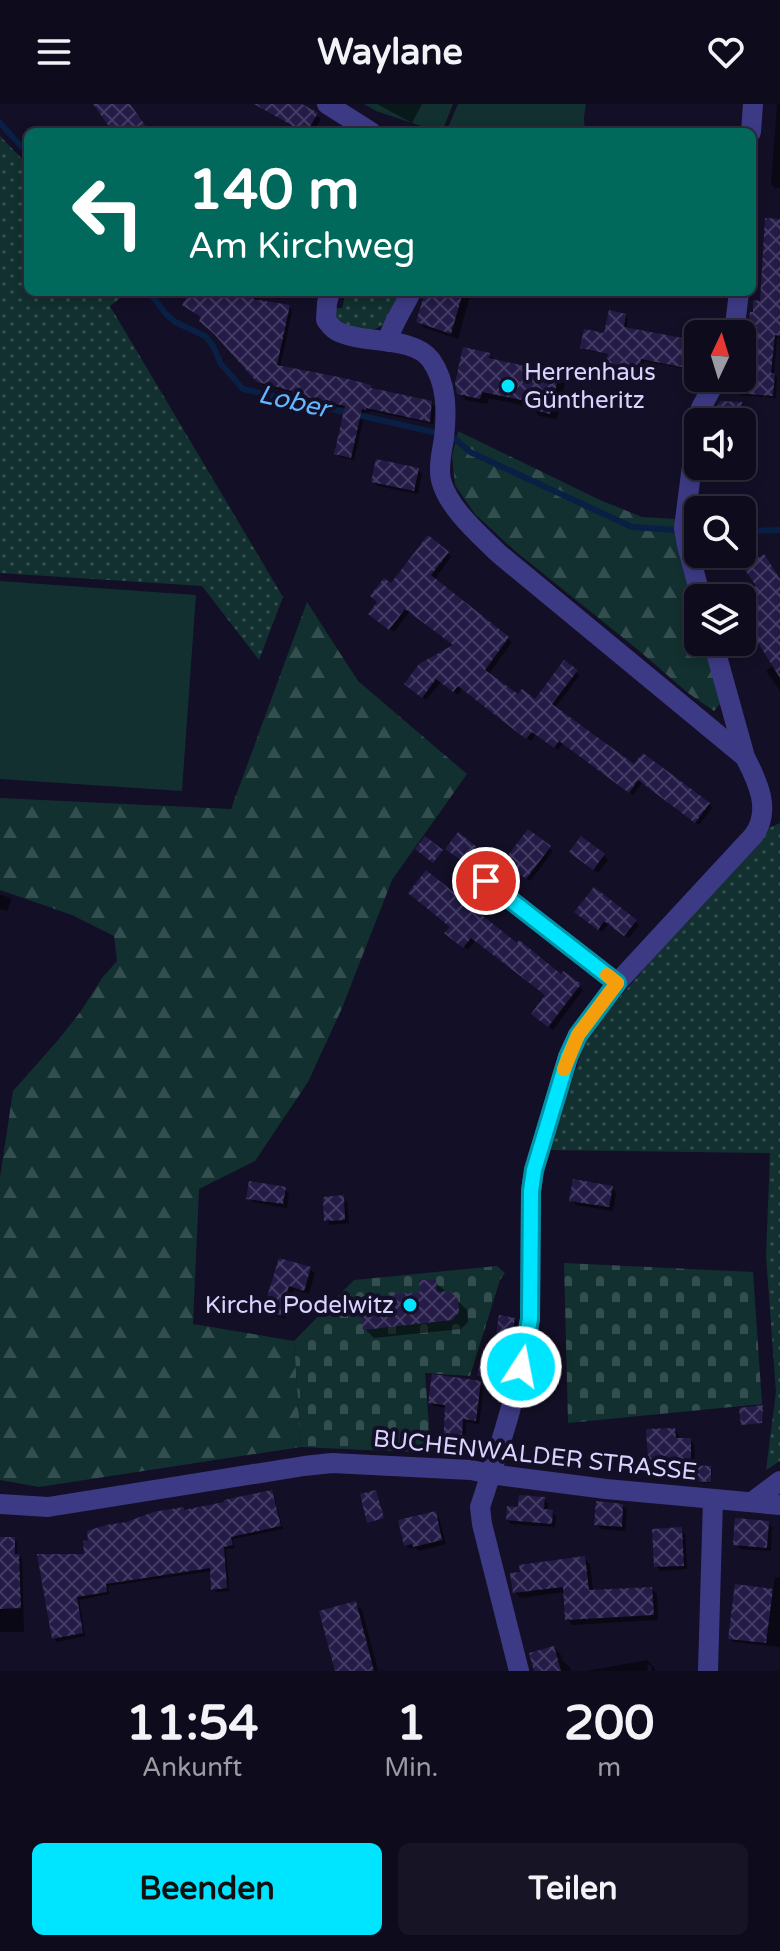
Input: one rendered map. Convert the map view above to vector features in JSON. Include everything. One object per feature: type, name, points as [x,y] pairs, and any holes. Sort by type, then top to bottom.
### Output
[{"type":"street","points":[[327,104],[365,128]]},
{"type":"street","points":[[751,128],[753,104]]},
{"type":"street","points":[[329,296],[326,320],[335,331],[416,348],[429,356],[438,372],[446,407],[441,480],[465,519],[498,553],[745,757]]},
{"type":"street","points":[[388,342],[389,333],[409,296]]},
{"type":"street","points":[[736,320],[739,296]]},
{"type":"street","points":[[697,584],[685,536],[686,511],[698,419],[710,392]]},
{"type":"street","points":[[519,1671],[480,1507],[528,1336],[534,1170],[568,1057],[578,1035],[617,983],[772,815],[762,802],[754,774],[745,757],[717,656]]},
{"type":"street","points":[[486,881],[617,983]]},
{"type":"street","name":"BUCHENWALDER STRASSE","points":[[0,1504],[48,1507],[332,1463],[471,1470],[606,1489],[780,1505]]},
{"type":"street","points":[[752,1502],[780,1481]]},
{"type":"street","points":[[708,1671],[713,1499]]},
{"type":"green space","points":[[364,104],[453,104],[444,128],[427,128]]},
{"type":"green space","points":[[458,104],[586,104],[585,128],[448,128]]},
{"type":"green space","points":[[0,136],[24,161],[24,296],[123,296],[110,306],[283,597],[259,660],[202,586],[0,573]]},
{"type":"green space","points":[[345,296],[401,296],[384,324],[372,330],[349,326],[335,317],[335,308],[342,308]]},
{"type":"green space","points":[[458,431],[600,500],[642,517],[675,519],[688,584],[684,584],[684,656],[709,656],[720,704],[714,711],[515,551],[475,514],[455,485],[452,456]]},
{"type":"green space","points":[[0,581],[196,595],[182,791],[0,779]]},
{"type":"green space","points":[[307,602],[358,681],[467,774],[392,880],[342,1008],[308,1082],[255,1161],[199,1189],[193,1324],[294,1341],[301,1447],[39,1487],[0,1480],[0,1178],[13,1091],[59,1039],[117,961],[114,936],[72,915],[0,890],[0,798],[231,809]]},
{"type":"green space","points":[[780,823],[780,1461],[766,1470],[776,1392],[766,1256],[770,1153],[548,1150],[588,1034],[764,830]]},
{"type":"green space","points":[[564,1263],[753,1272],[762,1404],[568,1423]]},
{"type":"green space","points":[[497,1266],[505,1273],[500,1280],[470,1376],[425,1373],[431,1453],[301,1447],[294,1341],[354,1280]]},
{"type":"building","points":[[93,104],[130,104],[147,128],[110,128]]},
{"type":"building","points":[[254,104],[302,104],[318,113],[309,128],[296,128]]},
{"type":"building","points":[[765,218],[780,219],[780,336],[775,335],[771,373],[775,373],[773,396],[735,393],[756,392],[756,320],[749,320],[753,300],[760,301]]},
{"type":"building","points":[[188,296],[255,296],[253,299],[290,305],[277,365],[344,378],[371,385],[371,388],[432,401],[430,422],[362,409],[351,458],[334,454],[345,406],[257,382],[199,321],[201,317],[182,305]]},
{"type":"building","points":[[424,296],[462,296],[451,334],[416,322]]},
{"type":"building","points":[[609,310],[626,314],[624,327],[684,338],[684,368],[641,359],[638,373],[605,366],[608,354],[580,348],[584,329],[604,333]]},
{"type":"building","name":"Herrenhaus Güntheritz","points":[[463,347],[490,353],[489,358],[534,368],[535,363],[560,369],[550,414],[530,409],[531,402],[482,392],[480,399],[457,394],[455,383]]},
{"type":"building","points":[[720,401],[742,402],[742,408],[716,408]]},
{"type":"building","points":[[376,459],[419,468],[414,491],[371,482]]},
{"type":"building","points":[[428,535],[449,552],[431,575],[509,637],[485,670],[518,694],[522,689],[535,699],[564,660],[578,670],[552,704],[634,764],[643,753],[710,803],[695,823],[638,780],[629,793],[559,741],[554,748],[532,732],[526,739],[458,686],[453,692],[436,679],[422,698],[404,684],[419,664],[453,645],[405,609],[389,630],[368,614],[377,602],[370,596],[384,578],[391,583]]},
{"type":"building","points":[[764,554],[780,579],[780,678],[756,640],[756,584],[744,568],[756,568],[756,559]]},
{"type":"building","points":[[528,829],[551,846],[526,879],[503,862]]},
{"type":"building","points":[[458,832],[477,847],[465,863],[445,849]]},
{"type":"building","points":[[425,836],[443,850],[433,863],[415,849]]},
{"type":"building","points":[[581,836],[605,854],[593,870],[569,852]]},
{"type":"building","points":[[426,870],[517,943],[519,940],[561,974],[563,971],[581,984],[548,1027],[531,1014],[545,995],[471,938],[463,948],[444,933],[450,927],[408,893]]},
{"type":"building","points":[[594,887],[637,920],[624,936],[604,921],[598,930],[574,912]]},
{"type":"building","points":[[573,1179],[613,1186],[609,1207],[569,1201]]},
{"type":"building","points":[[249,1181],[286,1187],[283,1204],[246,1199]]},
{"type":"building","points":[[344,1195],[345,1220],[324,1221],[323,1197]]},
{"type":"building","points":[[279,1258],[311,1267],[304,1291],[289,1286],[281,1316],[263,1310]]},
{"type":"building","name":"Kirche Podelwitz","points":[[419,1280],[436,1280],[437,1292],[450,1291],[458,1298],[459,1312],[452,1320],[363,1330],[360,1297],[420,1292]]},
{"type":"building","points":[[499,1315],[515,1318],[504,1381],[477,1376],[481,1359],[492,1360]]},
{"type":"building","points":[[432,1374],[481,1381],[476,1421],[463,1419],[461,1453],[443,1452],[445,1405],[428,1403]]},
{"type":"building","points":[[763,1405],[762,1423],[741,1425],[739,1408]]},
{"type":"building","points":[[675,1428],[676,1438],[691,1438],[691,1460],[648,1460],[646,1429]]},
{"type":"building","points":[[682,1465],[711,1466],[711,1482],[682,1481]]},
{"type":"building","points":[[272,1490],[281,1526],[231,1537],[233,1545],[224,1547],[227,1588],[211,1590],[210,1568],[106,1584],[107,1592],[77,1597],[83,1633],[52,1639],[37,1554],[84,1554],[83,1541],[88,1540],[87,1531],[127,1522],[153,1512],[184,1507],[184,1510]]},
{"type":"building","points":[[376,1490],[384,1518],[367,1523],[360,1494]]},
{"type":"building","points":[[519,1495],[545,1497],[544,1509],[553,1510],[552,1524],[506,1520],[507,1506],[518,1507]]},
{"type":"building","points":[[596,1501],[623,1504],[622,1527],[594,1525]]},
{"type":"building","points":[[436,1511],[442,1540],[404,1546],[398,1520]]},
{"type":"building","points":[[735,1518],[769,1521],[767,1548],[733,1545]]},
{"type":"building","points":[[682,1527],[684,1566],[654,1567],[652,1529]]},
{"type":"building","points":[[0,1537],[15,1537],[15,1554],[19,1554],[21,1608],[0,1609]]},
{"type":"building","points":[[585,1556],[589,1590],[652,1587],[654,1615],[565,1620],[563,1587],[513,1593],[510,1573],[520,1572],[519,1565]]},
{"type":"building","points":[[735,1584],[773,1589],[766,1643],[728,1639]]},
{"type":"building","points":[[356,1601],[374,1671],[335,1671],[319,1611]]},
{"type":"building","points":[[554,1646],[561,1671],[534,1671],[529,1653]]},
{"type":"waterway","name":"Lober","points":[[0,123],[24,148]]},
{"type":"waterway","name":"Lober","points":[[152,296],[175,322],[205,336],[221,364],[243,389],[433,432]]},
{"type":"waterway","name":"Lober","points":[[454,438],[470,452],[632,527],[676,530]]},
{"type":"waterway","name":"Lober","points":[[756,531],[780,530]]},
{"type":"slow traffic","points":[[564,1069],[578,1035],[617,983],[607,975]]},
{"type":"place","name":"Herrenhaus Güntheritz","points":[[508,386]]},
{"type":"place","name":"Kirche Podelwitz","points":[[410,1305]]},
{"type":"route","points":[[486,881],[617,983],[578,1035],[568,1057],[534,1170],[531,1191],[530,1319],[521,1367]]}]
